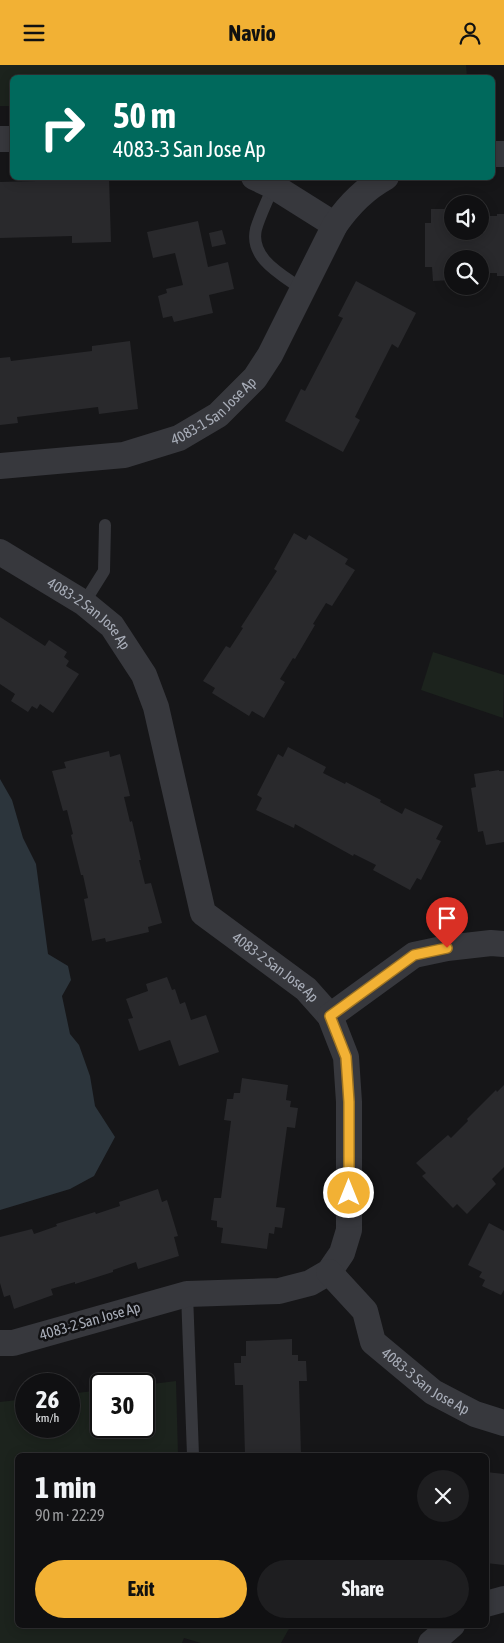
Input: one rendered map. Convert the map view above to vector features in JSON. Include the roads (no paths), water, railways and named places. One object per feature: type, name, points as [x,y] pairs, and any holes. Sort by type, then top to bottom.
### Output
[{"type":"street","name":"4083-1 San Jose Ap","points":[[0,466],[124,455],[179,438],[218,415],[255,378],[270,355],[334,225],[343,213],[368,189],[381,180]]},
{"type":"street","points":[[264,182],[334,225]]},
{"type":"street","name":"4083-2 San Jose Ap","points":[[0,552],[84,603],[112,626],[144,675],[156,707],[203,913],[306,989],[330,1016],[346,1057],[349,1102],[350,1230],[342,1253],[329,1272],[310,1283],[279,1291],[187,1294],[12,1343],[0,1343]]},
{"type":"street","points":[[330,1016],[414,955],[447,948],[491,943],[504,944]]},
{"type":"street","name":"4083-3 San Jose Ap","points":[[329,1272],[365,1311],[373,1342],[433,1392],[475,1414],[504,1423]]},
{"type":"street","points":[[489,1603],[504,1599]]},
{"type":"street","points":[[431,1643],[448,1628]]},
{"type":"lane","points":[[264,182],[256,231],[256,247],[266,263],[302,289]]},
{"type":"lane","points":[[84,603],[104,571],[105,525]]},
{"type":"lane","points":[[187,1294],[193,1453]]}]
